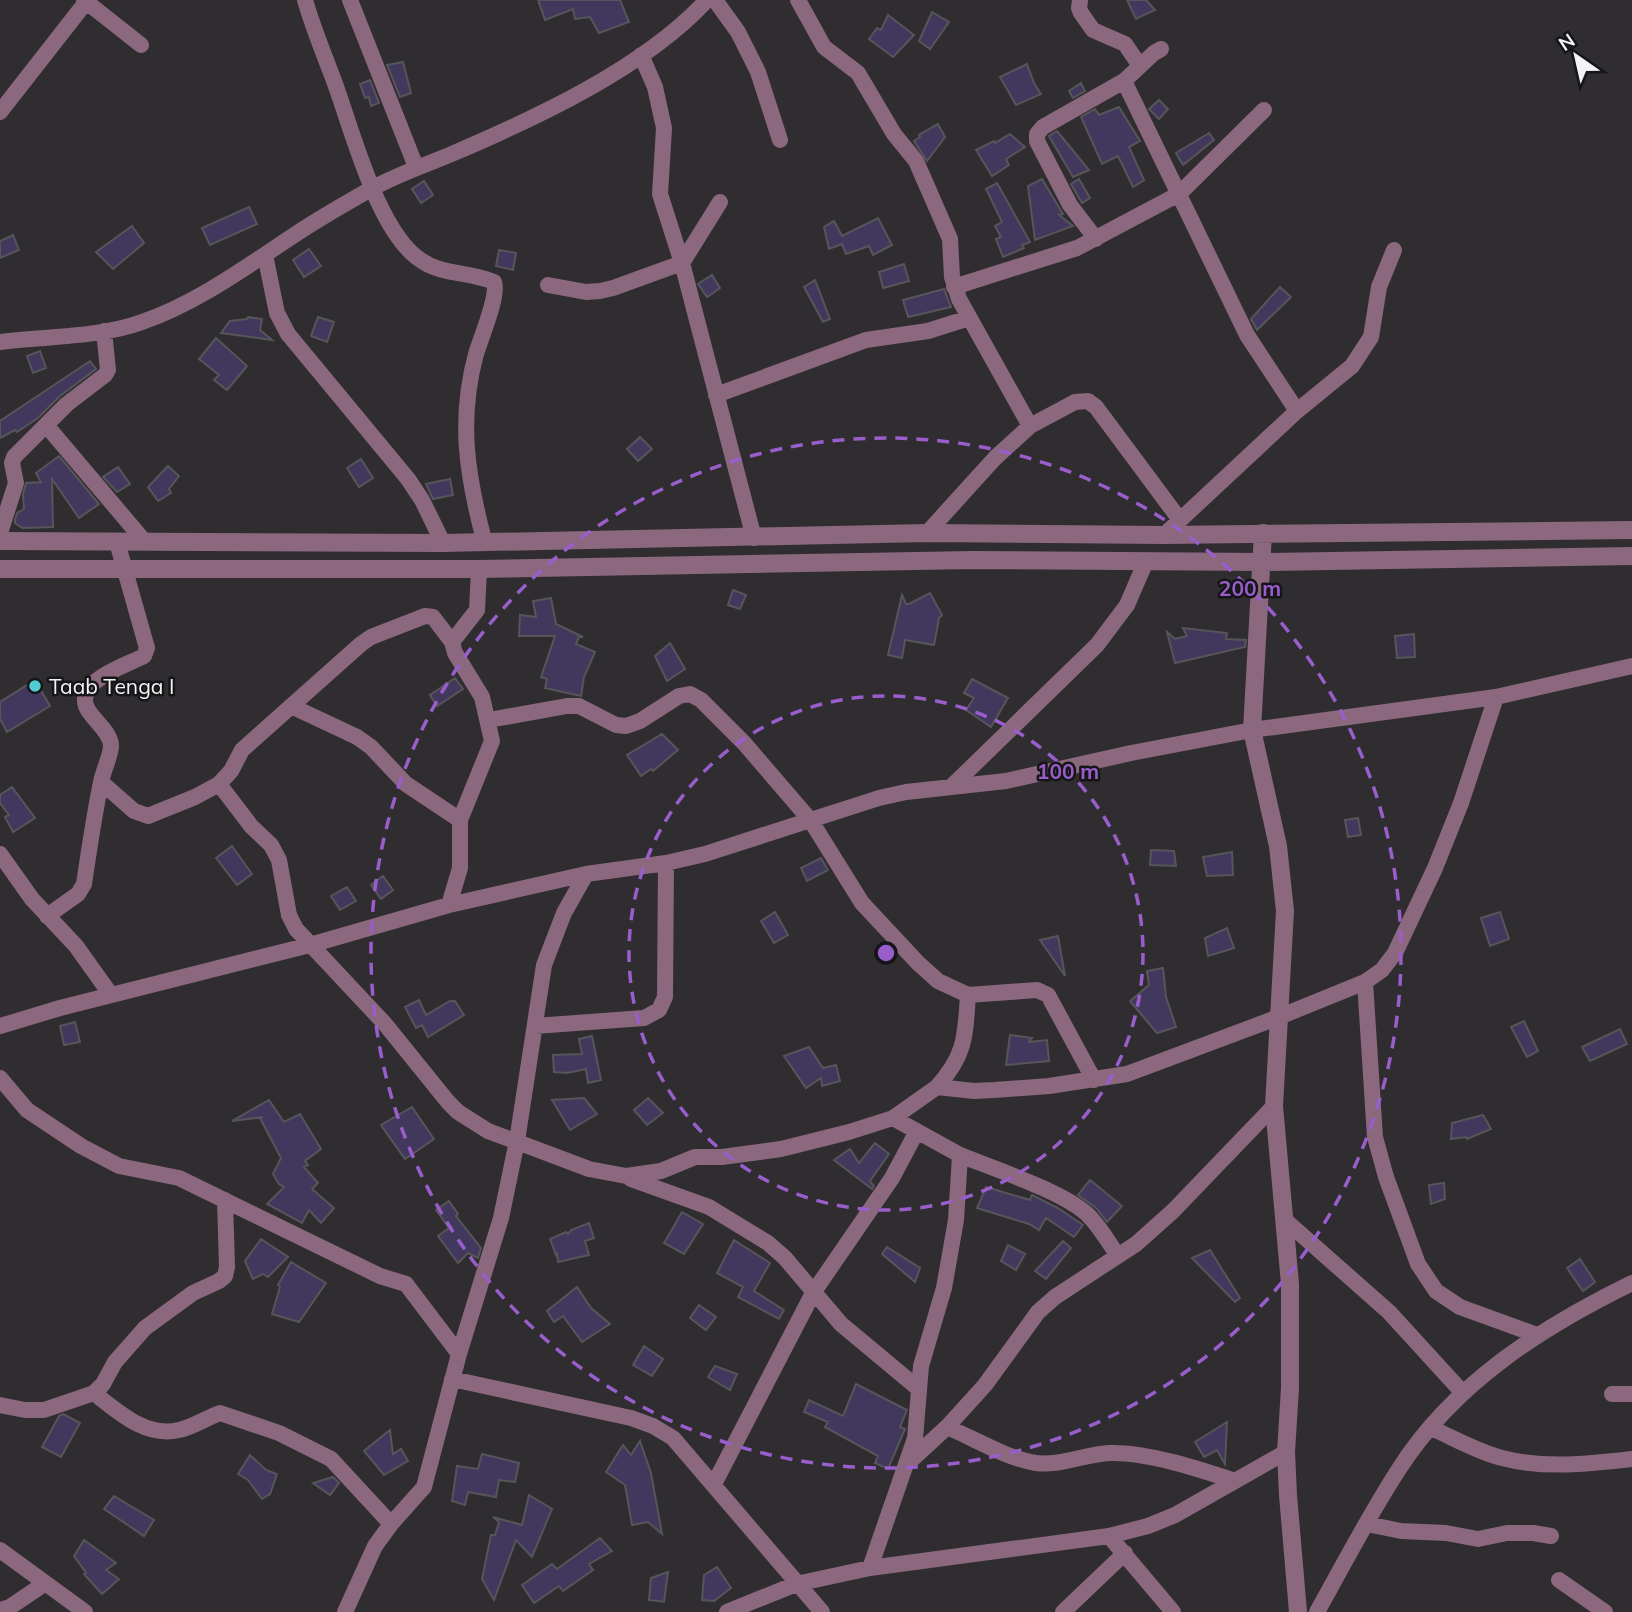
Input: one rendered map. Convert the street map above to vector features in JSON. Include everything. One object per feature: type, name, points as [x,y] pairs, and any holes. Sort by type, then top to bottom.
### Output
[{"type":"street","points":[[305,0],[372,188],[392,227],[412,254],[424,263],[485,278],[496,285],[496,296],[484,328],[467,397],[467,465],[484,541]]},
{"type":"street","points":[[350,0],[416,167]]},
{"type":"street","points":[[0,342],[104,331],[140,323],[170,311],[265,256],[372,188],[567,100],[641,55],[693,15],[707,0]]},
{"type":"street","points":[[715,0],[738,32],[758,72],[780,140]]},
{"type":"street","points":[[798,0],[824,47],[858,73],[894,134],[916,161],[950,239],[954,287],[1030,426]]},
{"type":"street","points":[[1080,0],[1081,13],[1093,30],[1125,44],[1140,66]]},
{"type":"street","points":[[0,112],[85,1],[141,45]]},
{"type":"street","points":[[1096,239],[1070,205],[1036,137],[1043,127],[1124,81],[1161,49]]},
{"type":"street","points":[[641,55],[655,87],[664,128],[660,194],[682,263],[754,538]]},
{"type":"street","points":[[1124,81],[1247,335],[1297,411]]},
{"type":"street","points":[[954,287],[1056,256],[1096,239],[1179,194],[1264,110]]},
{"type":"street","points":[[548,285],[586,292],[600,291],[682,263],[720,202]]},
{"type":"street","points":[[1164,535],[1297,411],[1338,379],[1362,353],[1371,337],[1379,287],[1394,250]]},
{"type":"street","points":[[265,256],[277,313],[288,334],[408,479],[422,500],[443,543]]},
{"type":"street","points":[[716,395],[866,340],[928,331],[969,317]]},
{"type":"street","points":[[0,533],[16,483],[13,460],[67,404],[105,375],[108,370],[104,331]]},
{"type":"street","points":[[928,533],[995,458],[1030,426],[1075,402],[1088,401],[1096,407],[1180,520]]},
{"type":"street","points":[[46,425],[145,542]]},
{"type":"street","points":[[0,541],[443,543],[928,533],[1164,535],[1632,530]]},
{"type":"street","points":[[1264,533],[1252,730],[1278,846],[1285,911],[1274,1106],[1286,1222],[1290,1330],[1287,1494],[1298,1612]]},
{"type":"street","points":[[47,916],[78,894],[84,884],[101,782],[111,748],[110,741],[86,706],[85,698],[92,685],[102,677],[144,656],[147,648],[117,542]]},
{"type":"street","points":[[0,569],[479,569],[972,560],[1263,562],[1632,556]]},
{"type":"street","points":[[952,786],[1097,645],[1127,605],[1146,561]]},
{"type":"street","points":[[452,642],[477,610],[479,569]]},
{"type":"street","points":[[101,782],[134,811],[148,816],[195,797],[219,784],[232,771],[242,750],[371,637],[425,616],[433,617],[452,642],[455,653],[482,697],[492,741],[460,820],[460,868],[449,905]]},
{"type":"street","points":[[0,1026],[310,945],[449,905],[586,874],[666,863],[750,841],[879,798],[906,792],[1006,781],[1252,730],[1496,697],[1632,666]]},
{"type":"street","points":[[489,720],[579,706],[616,725],[626,726],[679,696],[690,694],[701,701],[744,743],[811,821],[862,903],[938,981],[968,995],[1037,990],[1048,995],[1094,1080]]},
{"type":"street","points":[[937,1087],[984,1091],[1128,1074],[1365,982],[1382,970],[1395,953],[1435,869],[1461,803],[1496,697]]},
{"type":"street","points":[[291,706],[357,737],[371,747],[407,784],[460,820]]},
{"type":"street","points":[[219,784],[251,826],[271,845],[279,860],[289,915],[296,929],[385,1024],[452,1107],[488,1131],[589,1169],[626,1177],[709,1207],[768,1242],[841,1324],[919,1389]]},
{"type":"street","points":[[0,854],[32,899],[76,946],[111,995]]},
{"type":"street","points":[[535,1026],[644,1018],[659,1010],[665,997],[666,863]]},
{"type":"street","points":[[345,1612],[375,1546],[424,1487],[459,1354],[501,1218],[517,1141],[541,979],[548,951],[586,874]]},
{"type":"street","points":[[1365,982],[1375,1137],[1386,1177],[1418,1264],[1436,1291],[1460,1307],[1537,1335]]},
{"type":"street","points":[[626,1177],[648,1174],[695,1157],[722,1157],[781,1149],[893,1118],[937,1087],[960,1056],[966,1030],[968,995]]},
{"type":"street","points":[[0,1078],[22,1106],[81,1146],[119,1166],[179,1178],[380,1276],[404,1283],[459,1354]]},
{"type":"street","points":[[908,1463],[947,1427],[985,1385],[1038,1312],[1055,1297],[1136,1244],[1173,1211],[1274,1106]]},
{"type":"street","points":[[893,1118],[960,1155],[1080,1208],[1090,1217],[1118,1256]]},
{"type":"street","points":[[713,1484],[813,1293],[881,1195],[917,1132]]},
{"type":"street","points":[[870,1568],[915,1438],[923,1357],[944,1288],[956,1220],[960,1155]]},
{"type":"street","points":[[0,1405],[25,1410],[44,1410],[94,1393],[103,1384],[115,1362],[145,1328],[193,1293],[212,1286],[225,1276],[225,1200]]},
{"type":"street","points":[[1286,1222],[1389,1312],[1463,1394]]},
{"type":"street","points":[[1317,1612],[1399,1469],[1463,1394],[1501,1359],[1537,1335],[1632,1283]]},
{"type":"street","points":[[452,1379],[631,1418],[653,1426],[673,1438],[822,1612]]},
{"type":"street","points":[[94,1393],[132,1421],[160,1433],[180,1430],[220,1413],[294,1440],[331,1459],[391,1524]]},
{"type":"street","points":[[1612,1394],[1632,1394]]},
{"type":"street","points":[[947,1427],[1022,1460],[1037,1463],[1056,1462],[1087,1454],[1114,1453],[1178,1463],[1235,1480]]},
{"type":"street","points":[[1432,1428],[1499,1458],[1531,1464],[1574,1464],[1632,1459]]},
{"type":"street","points":[[727,1612],[796,1584],[870,1568],[1109,1536],[1148,1526],[1175,1515],[1286,1452]]},
{"type":"street","points":[[1367,1524],[1401,1531],[1446,1533],[1478,1539],[1507,1533],[1533,1532],[1551,1536]]},
{"type":"street","points":[[1109,1536],[1173,1612]]},
{"type":"street","points":[[0,1550],[85,1612]]},
{"type":"street","points":[[1063,1612],[1125,1553]]},
{"type":"street","points":[[1559,1580],[1605,1612]]},
{"type":"street","points":[[0,1610],[10,1607],[44,1584]]},
{"type":"building","points":[[538,0],[620,0],[629,22],[599,33],[590,17],[575,19],[573,9],[545,20]]},
{"type":"building","points":[[1127,0],[1146,0],[1155,10],[1136,19]]},
{"type":"building","points":[[932,12],[949,22],[930,49],[919,41]]},
{"type":"building","points":[[888,15],[914,35],[893,57],[869,39],[877,28],[881,30]]},
{"type":"building","points":[[403,62],[411,93],[400,97],[387,65]]},
{"type":"building","points":[[1027,64],[1041,94],[1016,105],[1000,77]]},
{"type":"building","points":[[370,80],[379,103],[371,106],[369,97],[365,98],[360,84]]},
{"type":"building","points":[[1081,83],[1085,91],[1073,98],[1069,91]]},
{"type":"building","points":[[1159,100],[1168,109],[1159,119],[1149,109]]},
{"type":"building","points":[[1119,107],[1140,141],[1129,147],[1144,180],[1133,187],[1118,156],[1102,164],[1081,117],[1095,109],[1099,115]]},
{"type":"building","points":[[938,124],[945,137],[927,161],[914,141]]},
{"type":"building","points":[[1057,131],[1089,170],[1073,177],[1049,136]]},
{"type":"building","points":[[1209,133],[1214,140],[1183,165],[1176,153]]},
{"type":"building","points":[[1010,134],[1025,147],[1006,159],[1009,165],[992,176],[976,150]]},
{"type":"building","points":[[1042,179],[1063,214],[1059,215],[1073,226],[1035,240],[1028,186]]},
{"type":"building","points":[[1079,179],[1090,198],[1082,203],[1071,184]]},
{"type":"building","points":[[424,181],[433,195],[421,203],[412,189]]},
{"type":"building","points":[[997,183],[1030,242],[1022,245],[1024,248],[1003,257],[996,239],[1001,237],[995,226],[1002,222],[986,189]]},
{"type":"building","points":[[249,207],[257,224],[210,245],[202,228]]},
{"type":"building","points":[[878,218],[892,245],[873,255],[869,246],[846,254],[842,244],[829,249],[824,227],[834,221],[842,236]]},
{"type":"building","points":[[132,226],[144,243],[113,269],[96,252]]},
{"type":"building","points":[[13,235],[19,250],[0,258],[0,241]]},
{"type":"building","points":[[309,249],[321,266],[304,277],[293,260]]},
{"type":"building","points":[[499,250],[516,253],[513,270],[496,266]]},
{"type":"building","points":[[904,264],[909,281],[883,288],[879,272]]},
{"type":"building","points":[[712,275],[720,288],[707,297],[698,284]]},
{"type":"building","points":[[815,280],[830,319],[823,322],[804,287]]},
{"type":"building","points":[[1280,287],[1291,297],[1257,330],[1251,319]]},
{"type":"building","points":[[944,289],[951,307],[908,317],[903,300]]},
{"type":"building","points":[[248,317],[262,319],[260,330],[272,340],[221,333],[230,321]]},
{"type":"building","points":[[318,317],[334,322],[327,342],[311,336]]},
{"type":"building","points":[[216,338],[247,366],[227,390],[214,380],[219,375],[199,359]]},
{"type":"building","points":[[40,351],[46,368],[33,373],[27,356]]},
{"type":"building","points":[[90,361],[96,369],[60,396],[38,418],[17,432],[15,430],[0,438],[0,421]]},
{"type":"building","points":[[640,437],[652,449],[638,461],[627,449]]},
{"type":"building","points":[[59,456],[99,504],[79,518],[52,479],[53,527],[22,528],[15,520],[17,513],[24,509],[23,494],[26,483],[41,482],[36,473]]},
{"type":"building","points":[[361,459],[373,478],[359,487],[347,468]]},
{"type":"building","points":[[168,466],[179,476],[169,489],[171,493],[158,501],[148,487]]},
{"type":"building","points":[[118,467],[130,484],[117,492],[103,477]]},
{"type":"building","points":[[450,479],[453,495],[433,499],[426,484]]},
{"type":"building","points":[[733,590],[746,595],[740,609],[728,605]]},
{"type":"building","points":[[930,593],[942,615],[939,618],[934,645],[905,640],[902,658],[888,655],[902,595],[906,604],[909,604]]},
{"type":"building","points":[[551,598],[556,624],[583,637],[579,637],[576,644],[595,652],[584,677],[581,696],[545,688],[547,679],[541,677],[555,636],[519,636],[520,615],[536,617],[533,601]]},
{"type":"building","points":[[1183,628],[1227,633],[1226,639],[1246,640],[1245,647],[1175,663],[1167,632],[1175,639],[1187,636]]},
{"type":"building","points":[[1414,634],[1415,657],[1397,658],[1395,636]]},
{"type":"building","points":[[670,643],[685,669],[667,681],[655,656]]},
{"type":"building","points":[[455,678],[463,689],[437,706],[430,695]]},
{"type":"building","points":[[972,679],[1008,698],[991,727],[966,710],[974,698],[964,693]]},
{"type":"building","points":[[35,680],[50,706],[7,732],[0,719],[0,702]]},
{"type":"building","points":[[662,734],[678,750],[653,771],[651,769],[641,776],[627,755]]},
{"type":"building","points":[[12,787],[35,818],[13,832],[5,817],[9,815],[0,803],[0,795]]},
{"type":"building","points":[[1358,818],[1361,835],[1348,837],[1345,820]]},
{"type":"building","points":[[232,846],[252,874],[237,885],[216,858]]},
{"type":"building","points":[[1151,850],[1174,851],[1176,866],[1150,865]]},
{"type":"building","points":[[1232,852],[1233,875],[1207,876],[1203,857]]},
{"type":"building","points":[[821,858],[828,870],[807,881],[801,868]]},
{"type":"building","points":[[383,876],[393,890],[381,899],[371,885]]},
{"type":"building","points":[[347,887],[356,901],[340,910],[331,896]]},
{"type":"building","points":[[775,912],[788,935],[774,943],[761,921]]},
{"type":"building","points":[[1500,912],[1509,939],[1490,946],[1481,918]]},
{"type":"building","points":[[1227,928],[1234,948],[1208,956],[1205,938]]},
{"type":"building","points":[[1058,936],[1065,976],[1040,940]]},
{"type":"building","points":[[1163,968],[1166,997],[1176,1027],[1157,1033],[1130,1001],[1149,985],[1147,971]]},
{"type":"building","points":[[419,1000],[426,1015],[450,1001],[455,1001],[464,1015],[428,1037],[422,1025],[416,1028],[405,1007]]},
{"type":"building","points":[[1524,1021],[1538,1051],[1527,1057],[1511,1027]]},
{"type":"building","points":[[75,1022],[80,1042],[64,1045],[60,1026]]},
{"type":"building","points":[[1620,1029],[1627,1044],[1590,1061],[1582,1047]]},
{"type":"building","points":[[1010,1035],[1032,1038],[1029,1042],[1047,1040],[1049,1061],[1006,1065]]},
{"type":"building","points":[[592,1036],[601,1080],[588,1083],[586,1069],[567,1073],[554,1072],[553,1055],[582,1054],[579,1039]]},
{"type":"building","points":[[809,1047],[823,1068],[836,1065],[840,1081],[822,1086],[821,1078],[806,1088],[784,1056]]},
{"type":"building","points":[[584,1098],[597,1114],[570,1130],[552,1100]]},
{"type":"building","points":[[648,1098],[663,1113],[647,1125],[634,1110]]},
{"type":"building","points":[[269,1100],[284,1122],[300,1114],[321,1149],[305,1161],[308,1165],[304,1167],[318,1183],[312,1189],[334,1208],[321,1223],[309,1210],[302,1223],[267,1204],[284,1187],[273,1174],[281,1158],[260,1118],[263,1117],[232,1121]]},
{"type":"building","points":[[412,1107],[434,1139],[405,1159],[381,1125]]},
{"type":"building","points":[[1483,1115],[1491,1129],[1467,1139],[1451,1139],[1452,1123]]},
{"type":"building","points":[[875,1143],[889,1154],[870,1181],[874,1186],[872,1189],[834,1160],[850,1149],[859,1163]]},
{"type":"building","points":[[1090,1180],[1122,1206],[1107,1222],[1096,1208],[1078,1195]]},
{"type":"building","points":[[1444,1183],[1445,1199],[1431,1204],[1429,1185]]},
{"type":"building","points":[[986,1187],[1030,1200],[1032,1195],[1083,1225],[1074,1237],[1046,1218],[1039,1230],[1029,1224],[977,1208]]},
{"type":"building","points":[[449,1201],[458,1214],[456,1216],[481,1248],[478,1258],[468,1253],[458,1263],[438,1236],[449,1228],[436,1210]]},
{"type":"building","points":[[682,1212],[703,1224],[684,1254],[664,1243]]},
{"type":"building","points":[[589,1223],[594,1238],[585,1241],[589,1255],[558,1262],[550,1239],[566,1232],[568,1234],[571,1230]]},
{"type":"building","points":[[261,1239],[288,1257],[268,1277],[263,1274],[253,1279],[245,1261]]},
{"type":"building","points":[[734,1240],[770,1263],[754,1291],[784,1310],[779,1319],[738,1297],[743,1287],[717,1273]]},
{"type":"building","points":[[1063,1241],[1071,1248],[1046,1279],[1035,1271]]},
{"type":"building","points":[[1008,1245],[1025,1254],[1016,1270],[1001,1261]]},
{"type":"building","points":[[887,1247],[920,1268],[915,1282],[882,1254]]},
{"type":"building","points":[[1210,1250],[1240,1298],[1235,1302],[1192,1258]]},
{"type":"building","points":[[1580,1259],[1595,1282],[1583,1291],[1567,1268]]},
{"type":"building","points":[[291,1262],[326,1283],[299,1322],[272,1314],[280,1287],[278,1285]]},
{"type":"building","points":[[577,1287],[591,1308],[610,1324],[582,1342],[563,1316],[554,1322],[547,1311]]},
{"type":"building","points":[[699,1305],[716,1317],[706,1330],[690,1318]]},
{"type":"building","points":[[644,1346],[663,1359],[652,1376],[633,1365]]},
{"type":"building","points":[[715,1366],[737,1374],[730,1390],[708,1377]]},
{"type":"building","points":[[856,1384],[907,1410],[900,1427],[905,1429],[888,1469],[875,1463],[878,1456],[825,1427],[828,1422],[804,1412],[809,1400],[843,1416]]},
{"type":"building","points":[[63,1414],[80,1423],[61,1457],[42,1447],[59,1416]]},
{"type":"building","points":[[1227,1422],[1225,1464],[1217,1450],[1204,1457],[1195,1442]]},
{"type":"building","points":[[390,1430],[393,1454],[401,1449],[408,1461],[384,1475],[364,1451]]},
{"type":"building","points":[[640,1441],[651,1473],[662,1534],[648,1522],[632,1525],[625,1485],[606,1472],[623,1445],[631,1455]]},
{"type":"building","points":[[482,1454],[519,1463],[515,1482],[499,1480],[496,1497],[468,1492],[465,1505],[452,1501],[457,1466],[478,1469]]},
{"type":"building","points":[[250,1455],[266,1470],[277,1474],[270,1494],[262,1499],[248,1480],[238,1474]]},
{"type":"building","points":[[333,1477],[339,1483],[330,1495],[313,1483]]},
{"type":"building","points":[[529,1495],[552,1509],[532,1557],[516,1540],[494,1600],[482,1579],[491,1535],[495,1535],[499,1522],[493,1517],[522,1525]]},
{"type":"building","points":[[114,1496],[154,1520],[144,1536],[104,1509]]},
{"type":"building","points":[[600,1538],[612,1551],[589,1564],[593,1570],[563,1591],[559,1586],[534,1603],[522,1585],[552,1564],[557,1569]]},
{"type":"building","points":[[84,1540],[116,1563],[106,1570],[119,1579],[102,1594],[84,1574],[86,1573],[74,1556]]},
{"type":"building","points":[[717,1567],[731,1588],[714,1601],[702,1600],[704,1575]]},
{"type":"building","points":[[668,1572],[664,1602],[649,1600],[651,1578]]},
{"type":"place","name":"Taab Tenga I","points":[[35,686]]}]
